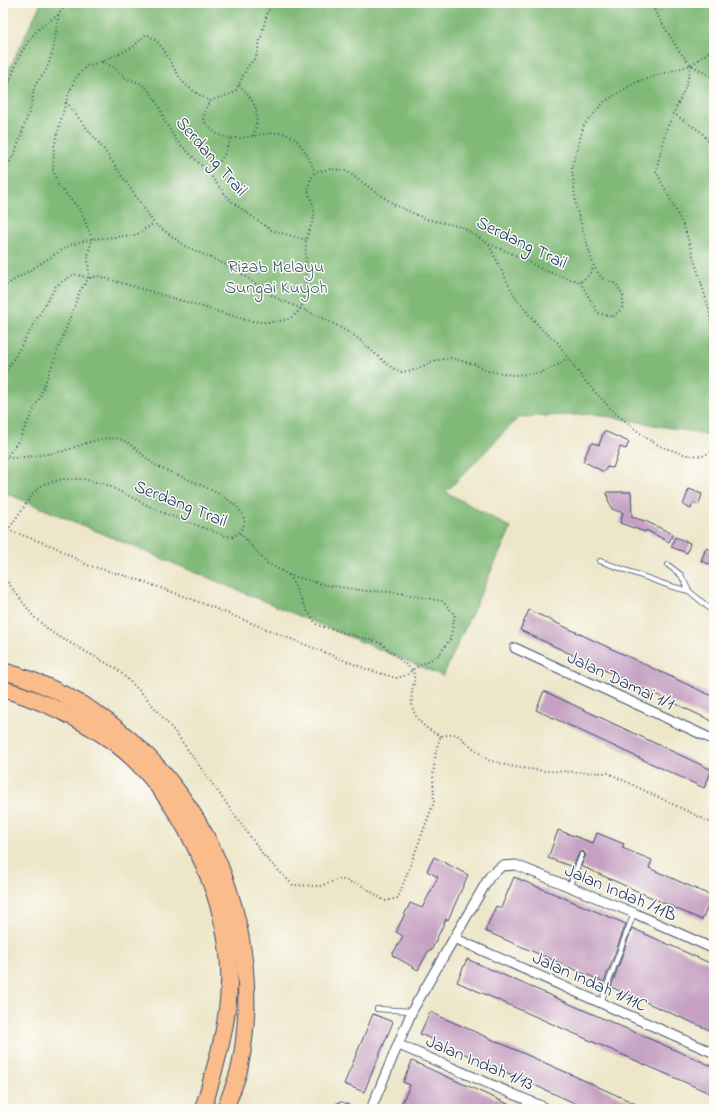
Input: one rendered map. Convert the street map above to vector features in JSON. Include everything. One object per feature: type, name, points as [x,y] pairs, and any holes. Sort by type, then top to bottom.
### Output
[{"type":"highway","points":[[3,671],[49,687],[83,705],[132,740],[153,761],[178,791],[197,818],[214,850],[227,884],[235,915],[244,961],[246,993],[245,1029],[240,1068],[225,1109]]},
{"type":"highway","points":[[3,689],[24,695],[68,713],[117,745],[138,764],[160,791],[181,822],[203,862],[222,919],[229,967],[227,1015],[221,1048],[203,1109]]},
{"type":"street","name":"Jalan Damai 1/1","points":[[515,648],[714,740]]},
{"type":"street","name":"Jalan Indah /11B","points":[[454,938],[490,876],[502,866],[508,864],[516,865],[634,913],[714,949]]},
{"type":"street","name":"Jalan Indah 1/11C","points":[[454,938],[714,1052]]},
{"type":"street","points":[[372,1109],[412,1011],[454,938]]},
{"type":"street","name":"Jalan Indah 1/13","points":[[399,1045],[548,1109]]},
{"type":"street","points":[[337,1109],[346,1109]]},
{"type":"lane","points":[[600,561],[670,586],[689,591]]},
{"type":"lane","points":[[668,565],[681,574],[689,591],[714,612]]},
{"type":"lane","points":[[569,887],[582,855]]},
{"type":"lane","points":[[600,1002],[634,913]]},
{"type":"lane","points":[[377,1009],[412,1011]]},
{"type":"lane","points":[[523,1109],[527,1100]]},
{"type":"path","points":[[3,105],[15,69],[29,40],[39,29],[60,13],[68,3]]},
{"type":"path","points":[[3,377],[56,286],[74,274],[89,278],[98,276],[250,321],[270,324],[290,319],[301,308],[307,291],[306,240],[314,216],[313,207],[308,192],[309,182],[315,172],[306,154],[295,139],[277,133],[231,139],[208,128],[203,119],[205,108],[210,101],[234,92],[239,85],[248,66],[256,57],[262,38],[267,13],[274,3]]},
{"type":"path","points":[[650,3],[679,51],[691,65],[714,78]]},
{"type":"path","points":[[3,172],[15,152],[30,109],[35,85],[46,71],[53,50],[60,13]]},
{"type":"path","points":[[3,462],[19,440],[40,397],[80,291],[89,278],[88,255],[92,239],[81,211],[58,185],[53,170],[54,147],[66,101],[75,80],[86,66],[123,54],[133,47],[146,34],[154,37],[184,83],[210,101]]},
{"type":"path","name":"Serdang Trail","points":[[315,172],[330,169],[346,171],[395,205],[426,219],[462,227],[489,244],[522,258],[545,271],[580,282],[587,277],[594,267],[576,207],[572,167],[584,125],[604,102],[636,82],[691,65],[714,48]]},
{"type":"path","name":"Serdang Trail","points":[[101,62],[114,67],[126,78],[142,84],[159,106],[165,122],[176,140],[209,172],[219,187],[233,203],[271,230],[306,240]]},
{"type":"path","points":[[691,65],[686,86],[666,130],[656,171],[685,229],[709,309],[714,345]]},
{"type":"path","points":[[239,85],[250,96],[257,110],[257,125],[253,136]]},
{"type":"path","points":[[66,101],[105,151],[154,223],[185,246],[234,269],[274,298],[301,308],[355,336],[388,366],[400,372],[415,370],[433,361],[450,358],[474,364],[488,371],[513,375],[540,373],[558,365],[569,357]]},
{"type":"path","points":[[673,113],[701,132],[714,148]]},
{"type":"path","points":[[209,172],[222,160],[231,139]]},
{"type":"path","points":[[3,287],[70,245],[92,239],[136,235],[154,223]]},
{"type":"path","points":[[489,244],[514,295],[541,329],[557,342],[584,380],[614,412],[646,438],[660,446],[686,455],[702,456],[714,451]]},
{"type":"path","points":[[580,282],[598,313],[613,317],[622,308],[624,295],[616,284],[602,278],[594,267]]},
{"type":"path","name":"Serdang Trail","points":[[3,458],[42,455],[104,439],[118,439],[133,446],[157,467],[225,496],[236,506],[242,515],[244,523],[240,533],[233,537],[224,535],[161,512],[107,485],[83,479],[64,479],[43,484],[32,495],[8,530],[3,534]]},
{"type":"path","points":[[8,530],[55,547],[87,565],[133,578],[189,598],[366,669],[396,678],[407,675],[412,670],[439,655],[450,639],[455,615],[442,601],[393,592],[367,591],[325,585],[289,575],[267,563],[240,533]]},
{"type":"path","points":[[289,575],[306,609],[317,625],[381,643],[412,670],[415,675],[411,700],[416,720],[429,731],[440,736],[456,734],[488,760],[514,767],[545,771],[608,773],[714,824]]},
{"type":"path","points":[[3,576],[4,581],[34,617],[54,634],[117,669],[144,695],[175,732],[265,857],[293,885],[320,886],[340,879],[361,885],[386,901],[398,898],[434,802],[433,776],[436,750],[440,736]]},
{"type":"green space","name":"Rizab Melayu Sungai Kuyoh","points":[[41,3],[714,3],[714,436],[595,414],[519,417],[446,492],[511,528],[443,676],[3,492],[3,89],[10,67]]},
{"type":"building","points":[[604,431],[629,442],[626,449],[620,447],[613,468],[607,467],[604,472],[583,461],[590,445],[593,443],[599,445]]},
{"type":"building","points":[[689,489],[702,494],[699,504],[693,503],[691,509],[683,505]]},
{"type":"building","points":[[607,492],[631,492],[632,517],[645,521],[673,534],[669,542],[646,530],[645,532],[620,523],[623,513],[612,509],[608,500]]},
{"type":"building","points":[[675,537],[690,543],[687,553],[671,547]]},
{"type":"building","points":[[706,548],[714,551],[711,565],[701,561]]},
{"type":"building","points":[[529,610],[714,697],[714,722],[520,630]]},
{"type":"building","points":[[544,691],[712,770],[704,788],[536,710]]},
{"type":"building","points":[[558,830],[593,843],[597,833],[624,844],[622,848],[652,860],[649,868],[712,896],[702,920],[581,866],[586,855],[583,851],[579,853],[573,867],[548,858]]},
{"type":"building","points":[[434,857],[468,875],[448,920],[446,919],[431,951],[429,950],[418,970],[392,955],[403,936],[396,932],[410,903],[422,908],[438,877],[427,871]]},
{"type":"building","points":[[514,877],[626,924],[604,982],[485,931],[496,906],[501,908]]},
{"type":"building","points":[[632,928],[714,965],[714,1032],[611,987]]},
{"type":"building","points":[[467,959],[714,1067],[714,1095],[457,982]]},
{"type":"building","points":[[430,1012],[647,1109],[588,1109],[420,1034]]},
{"type":"building","points":[[373,1014],[393,1022],[364,1092],[344,1084]]},
{"type":"building","points":[[412,1061],[519,1109],[399,1109],[410,1085],[403,1082]]}]
